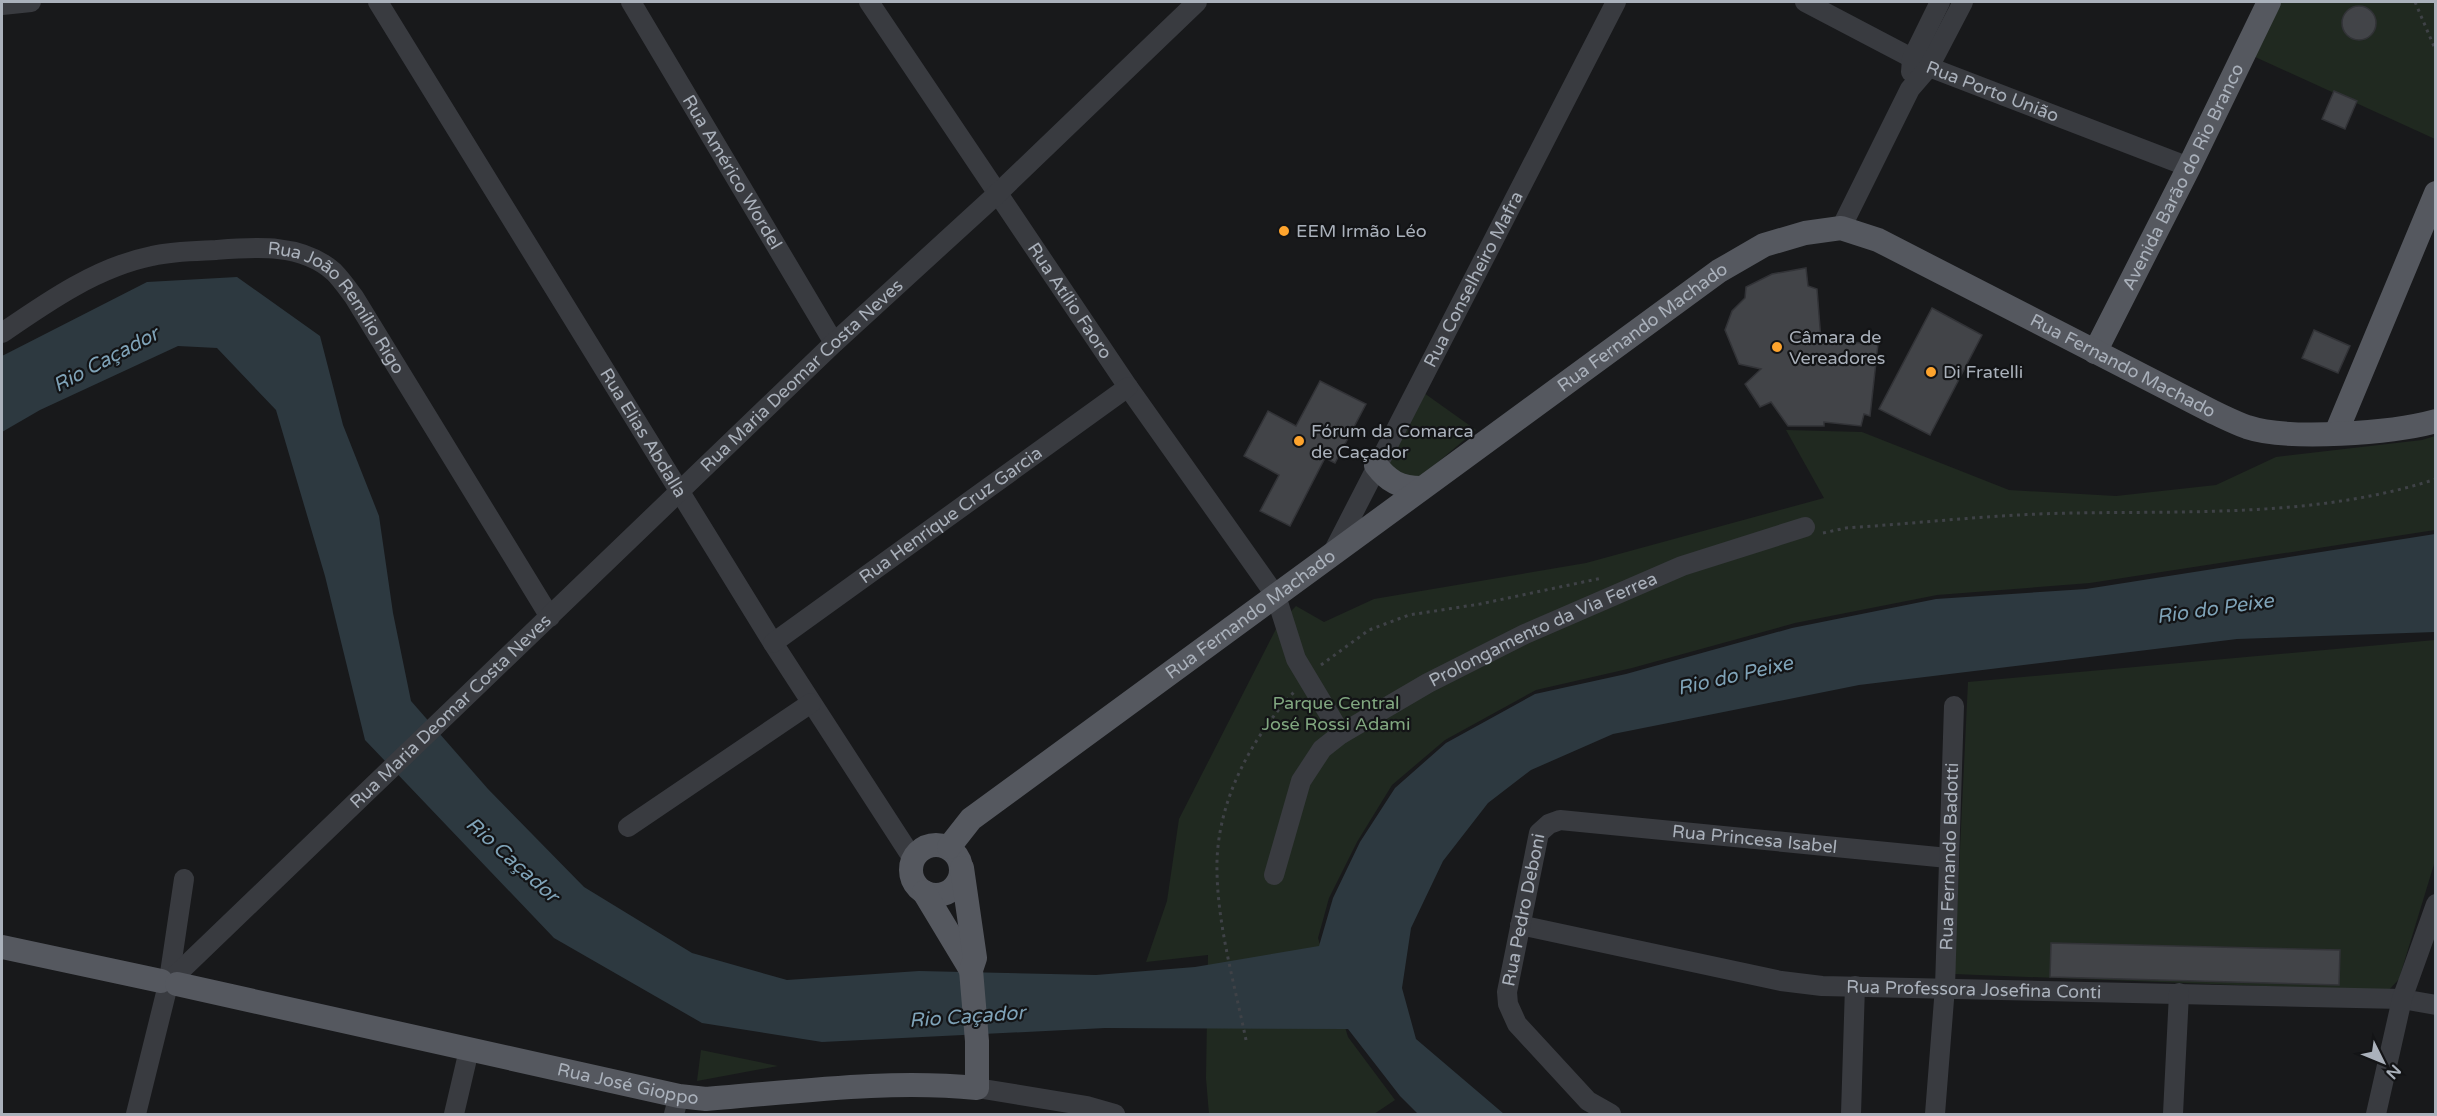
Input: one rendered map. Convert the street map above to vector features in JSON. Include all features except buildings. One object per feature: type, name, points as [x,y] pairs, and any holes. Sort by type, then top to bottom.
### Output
[{"type":"main road","name":"Avenida Barão do Rio Branco","points":[[2095,352],[2189,167],[2269,2]]},
{"type":"main road","points":[[2336,433],[2436,193]]},
{"type":"main road","name":"Rua Fernando Machado","points":[[949,847],[971,819],[1719,272],[1764,245],[1805,233],[1841,228],[1878,240],[2095,352],[2249,428],[2299,434],[2336,433],[2406,429],[2436,421]]},
{"type":"main road","points":[[1376,465],[1395,483],[1407,488],[1421,488]]},
{"type":"main road","points":[[962,868],[958,883],[947,893],[939,896],[918,888],[911,874],[913,859],[925,847],[933,845],[949,847],[960,860],[962,868],[975,958],[971,971],[977,1041],[977,1088]]},
{"type":"main road","points":[[924,892],[971,971]]},
{"type":"main road","name":"Rua José Gioppo","points":[[2,947],[170,981],[469,1050],[677,1105],[706,1099],[875,1086],[947,1085],[977,1088]]},
{"type":"street","points":[[2,5],[32,2]]},
{"type":"street","name":"Rua Elias Abdalla","points":[[378,2],[773,643],[913,859]]},
{"type":"street","name":"Rua Américo Wordel","points":[[631,2],[834,343]]},
{"type":"street","name":"Rua Atílio Faoro","points":[[869,2],[1128,387],[1276,596],[1286,622],[1289,642],[1307,678],[1341,734]]},
{"type":"street","name":"Rua Maria Deomar Costa Neves","points":[[170,981],[834,343],[997,194],[1197,2]]},
{"type":"street","name":"Rua Conselheiro Mafra","points":[[1331,557],[1376,465],[1616,2]]},
{"type":"street","name":"Rua Porto União","points":[[1804,2],[1920,63],[2189,167]]},
{"type":"street","points":[[1841,228],[1910,89],[1940,2]]},
{"type":"street","points":[[1920,63],[1963,2]]},
{"type":"street","name":"Rua João Remílio Rigo","points":[[2,333],[84,282],[149,256],[181,251],[249,247],[282,250],[310,256],[333,272],[354,297],[550,617]]},
{"type":"street","name":"Rua Henrique Cruz Garcia","points":[[773,643],[1128,387]]},
{"type":"street","name":"Prolongamento da Via Ferrea","points":[[1274,875],[1301,781],[1322,749],[1341,734],[1428,682],[1535,630],[1682,566],[1808,531]]},
{"type":"street","points":[[627,827],[811,703]]},
{"type":"street","name":"Rua Fernando Badotti","points":[[1935,1114],[1945,987],[1954,706]]},
{"type":"street","name":"Rua Princesa Isabel","points":[[1560,820],[1948,858]]},
{"type":"street","name":"Rua Pedro Deboni","points":[[1560,820],[1549,824],[1539,833],[1507,992],[1508,1004],[1517,1024],[1588,1101],[1611,1114]]},
{"type":"street","points":[[136,1114],[170,981],[184,879]]},
{"type":"street","points":[[2376,1114],[2402,999],[2436,904]]},
{"type":"street","name":"Rua Professora Josefina Conti","points":[[1520,925],[1781,981],[1855,986],[2402,999],[2436,1005]]},
{"type":"street","points":[[1851,1114],[1855,986]]},
{"type":"street","points":[[2174,1114],[2179,993]]},
{"type":"street","points":[[454,1114],[469,1050]]},
{"type":"street","name":"Rua José Gioppo","points":[[977,1088],[1084,1110],[1115,1114]]},
{"type":"path","points":[[2415,2],[2436,51]]},
{"type":"path","points":[[1808,531],[2072,513],[2165,514],[2268,507],[2347,499],[2436,479]]},
{"type":"path","points":[[1246,1040],[1227,948],[1216,872],[1220,830],[1236,778],[1263,730],[1307,678],[1326,660],[1369,630],[1409,615],[1480,604],[1606,578]]},
{"type":"green space","points":[[2278,2],[2435,2],[2435,139],[2253,56]]},
{"type":"green space","points":[[1424,393],[1476,430],[1418,479],[1387,472],[1388,458]]},
{"type":"green space","name":"Parque Central José Rossi Adami","points":[[1786,430],[1862,432],[2009,490],[2116,496],[2216,485],[2276,457],[2422,440],[2435,436],[2435,530],[2090,583],[1937,595],[1795,623],[1632,668],[1536,690],[1445,740],[1392,785],[1357,842],[1329,898],[1318,938],[1348,1037],[1395,1100],[1374,1114],[1209,1114],[1206,1078],[1208,955],[1146,962],[1167,901],[1179,819],[1278,625],[1296,606],[1324,622],[1374,599],[1586,563],[1824,498]]},
{"type":"green space","points":[[2435,640],[2435,861],[2399,979],[2388,991],[1954,974],[1968,682]]},
{"type":"green space","points":[[701,1050],[778,1066],[697,1081]]},
{"type":"water","points":[[237,277],[320,336],[343,425],[379,516],[393,613],[411,701],[488,789],[584,887],[692,953],[787,980],[919,971],[1096,975],[1195,967],[1319,946],[1333,898],[1360,842],[1395,788],[1446,743],[1535,694],[1626,674],[1792,628],[1936,599],[2086,589],[2435,534],[2435,632],[2237,639],[1859,685],[1613,734],[1531,770],[1488,803],[1443,861],[1411,928],[1402,988],[1416,1039],[1504,1114],[1418,1114],[1400,1096],[1348,1029],[1105,1028],[822,1042],[702,1023],[554,938],[365,740],[325,576],[276,410],[217,348],[178,346],[40,410],[2,432],[2,356],[147,282]]},
{"type":"place","name":"EEM Irmão Léo","points":[[1284,231]]},
{"type":"place","name":"Câmara de Vereadores","points":[[1777,347]]},
{"type":"place","name":"Di Fratelli","points":[[1931,372]]},
{"type":"place","name":"Fórum da Comarca de Caçador","points":[[1299,441]]},
{"type":"water label","name":"Rio Caçador","points":[[106,360]]},
{"type":"water label","name":"Rio do Peixe","points":[[2215,609]]},
{"type":"water label","name":"Rio do Peixe","points":[[1735,676]]},
{"type":"water label","name":"Rio Caçador","points":[[512,860]]},
{"type":"water label","name":"Rio Caçador","points":[[967,1017]]}]
